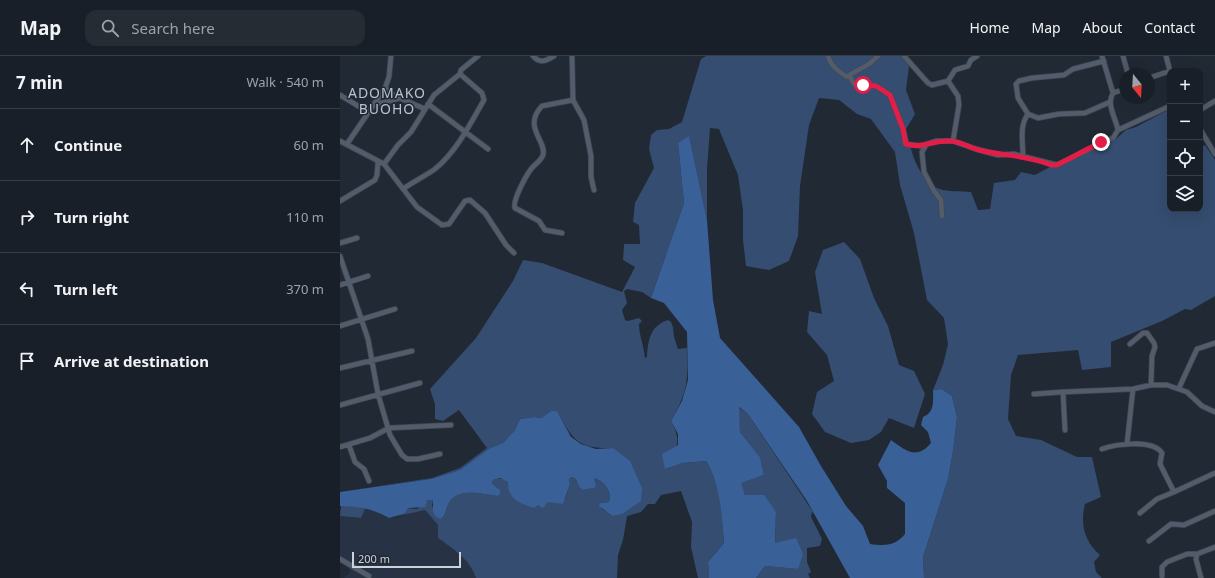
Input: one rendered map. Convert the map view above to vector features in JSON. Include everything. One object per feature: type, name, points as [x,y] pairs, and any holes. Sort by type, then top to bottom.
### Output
[{"type":"street","points":[[347,144],[385,88],[389,77],[391,56]]},
{"type":"street","points":[[384,164],[398,145],[411,132],[428,104],[441,88],[460,74],[461,70],[478,56]]},
{"type":"street","points":[[533,56],[538,61],[543,61],[554,56]]},
{"type":"street","points":[[572,56],[573,100],[584,120],[591,156],[591,177],[594,190]]},
{"type":"street","points":[[828,56],[831,64],[847,76],[869,64],[878,56]]},
{"type":"street","points":[[904,56],[928,83],[932,85],[941,84],[948,81],[955,70],[968,66],[971,60],[977,56]]},
{"type":"street","points":[[1123,56],[1126,68]]},
{"type":"street","points":[[1166,56],[1169,68]]},
{"type":"street","points":[[1110,102],[1084,113],[1059,114],[1038,118],[1028,114],[1018,98],[1017,82],[1032,78],[1064,75],[1073,69],[1103,58],[1113,93],[1110,102],[1118,130]]},
{"type":"street","points":[[1155,76],[1167,72]]},
{"type":"street","points":[[403,189],[434,169],[443,161],[465,132],[484,100],[482,93],[460,74]]},
{"type":"street","points":[[851,74],[851,79],[854,84],[876,86],[890,95],[903,129],[906,144],[917,146],[926,145],[936,141],[953,141],[976,149],[998,154],[1014,154],[1057,165],[1113,138],[1118,130],[1167,107]]},
{"type":"street","points":[[948,81],[958,96],[959,105],[953,141]]},
{"type":"street","points":[[385,88],[400,98],[425,109]]},
{"type":"street","points":[[1113,93],[1119,91]]},
{"type":"street","points":[[340,95],[368,112]]},
{"type":"street","points":[[374,105],[400,98]]},
{"type":"street","points":[[562,232],[545,230],[539,221],[515,208],[514,206],[518,192],[531,170],[541,159],[543,154],[540,142],[534,132],[534,126],[539,109],[542,106],[573,100]]},
{"type":"street","points":[[1203,108],[1215,101]]},
{"type":"street","points":[[428,104],[488,149]]},
{"type":"street","points":[[1024,157],[1022,126],[1023,120],[1028,114]]},
{"type":"street","points":[[1203,134],[1215,154]]},
{"type":"street","points":[[340,141],[384,164],[417,207],[442,225],[449,224],[465,201],[470,200],[485,213],[506,245],[514,253]]},
{"type":"street","points":[[926,145],[922,152],[924,172],[934,191],[941,200],[942,216]]},
{"type":"street","points":[[340,201],[375,180],[378,161]]},
{"type":"street","points":[[340,243],[357,238]]},
{"type":"street","points":[[340,256],[368,339],[378,394],[390,435],[402,455],[407,458],[418,459],[440,454]]},
{"type":"street","points":[[340,285],[368,276]]},
{"type":"street","points":[[340,326],[395,309]]},
{"type":"street","points":[[1130,344],[1143,333],[1147,333],[1154,343],[1155,351],[1152,356],[1151,385]]},
{"type":"street","points":[[1179,388],[1197,349],[1215,344]]},
{"type":"street","points":[[340,368],[412,351]]},
{"type":"street","points":[[340,405],[420,383]]},
{"type":"street","points":[[1034,394],[1133,389],[1151,385],[1167,385],[1187,392],[1202,406],[1215,412]]},
{"type":"street","points":[[1127,444],[1133,389]]},
{"type":"street","points":[[1063,392],[1065,430]]},
{"type":"street","points":[[340,446],[349,445],[370,438],[389,428],[451,425]]},
{"type":"street","points":[[1102,449],[1114,445],[1127,444],[1149,445],[1159,449],[1162,453],[1160,464],[1174,492]]},
{"type":"street","points":[[349,445],[355,462],[364,469],[369,481]]},
{"type":"street","points":[[1140,513],[1157,499],[1215,473]]},
{"type":"street","points":[[1149,541],[1170,524],[1184,525],[1215,511]]},
{"type":"street","points":[[1162,576],[1162,567],[1167,562],[1187,554],[1197,554],[1215,547]]},
{"type":"street","points":[[1197,554],[1196,559],[1202,578]]},
{"type":"street","points":[[340,559],[369,576]]},
{"type":"shaded area","points":[[706,56],[907,56],[909,66],[906,90],[915,114],[906,129],[919,170],[930,183],[937,188],[949,191],[971,192],[978,210],[990,209],[994,183],[1015,180],[1021,172],[1035,175],[1050,167],[1056,167],[1116,139],[1126,130],[1136,127],[1167,111],[1167,212],[1203,212],[1203,146],[1205,145],[1215,160],[1215,296],[1191,310],[1185,309],[1162,321],[1111,342],[1111,367],[1082,370],[1078,350],[1018,355],[1011,375],[1008,419],[1016,436],[1041,440],[1077,457],[1092,457],[1101,497],[1085,504],[1083,525],[1090,544],[1100,555],[1094,562],[1096,572],[1102,578],[924,578],[923,557],[948,479],[957,417],[952,396],[942,389],[933,390],[943,365],[948,344],[944,318],[927,300],[914,233],[900,185],[895,152],[871,119],[857,114],[839,100],[819,98],[809,125],[800,186],[798,236],[789,261],[769,270],[746,266],[743,240],[743,210],[738,175],[719,129],[710,128],[707,169],[707,220],[689,137],[678,143],[684,203],[651,298],[642,292],[627,289],[624,291],[627,303],[622,310],[625,320],[628,321],[639,318],[642,321],[639,324],[639,328],[645,358],[647,357],[651,334],[657,326],[668,320],[671,322],[673,327],[674,337],[678,349],[687,348],[686,386],[681,402],[671,421],[677,435],[677,446],[665,469],[683,463],[706,461],[711,470],[720,501],[724,543],[708,562],[709,578],[698,578],[691,547],[692,522],[681,491],[661,495],[655,504],[648,504],[641,512],[627,516],[623,540],[618,555],[617,578],[476,578],[470,565],[455,550],[438,538],[438,525],[425,510],[389,518],[401,514],[407,508],[417,509],[427,500],[433,500],[432,506],[441,519],[448,504],[456,496],[467,493],[479,493],[497,496],[500,490],[492,483],[493,480],[499,479],[503,479],[508,482],[508,486],[538,505],[544,506],[548,502],[559,502],[565,499],[570,484],[569,479],[572,477],[576,479],[579,487],[583,490],[594,488],[594,478],[605,485],[609,491],[610,498],[609,502],[600,503],[601,508],[612,516],[613,448],[591,447],[578,441],[567,429],[557,411],[551,411],[541,418],[534,417],[520,419],[515,430],[503,443],[490,448],[460,470],[431,479],[340,492],[432,478],[460,468],[487,448],[459,410],[443,421],[435,419],[435,404],[430,389],[476,338],[513,281],[523,260],[542,263],[622,292],[635,267],[623,260],[624,244],[640,244],[639,225],[633,222],[635,203],[654,168],[649,149],[651,135],[657,130],[669,129],[682,122],[701,59]]},
{"type":"shaded area","points":[[689,136],[707,220],[713,300],[720,338],[799,427],[846,506],[863,526],[870,544],[880,545],[893,543],[905,534],[905,503],[887,488],[887,481],[878,465],[891,440],[902,448],[911,452],[921,451],[926,448],[931,443],[928,432],[921,425],[923,417],[930,412],[933,402],[933,390],[942,389],[952,396],[957,417],[953,451],[948,479],[923,557],[924,578],[850,578],[807,501],[748,414],[739,407],[740,432],[760,457],[764,475],[741,483],[745,495],[764,495],[776,512],[775,543],[796,538],[803,554],[798,569],[765,566],[756,578],[709,578],[708,562],[724,543],[720,500],[711,470],[706,461],[683,463],[665,469],[662,454],[678,445],[678,434],[671,421],[682,401],[688,380],[687,332],[664,303],[651,298],[684,203],[678,143]]},
{"type":"shaded area","points":[[844,242],[860,259],[874,298],[888,326],[899,365],[914,371],[925,394],[914,428],[889,418],[881,432],[869,440],[851,443],[825,432],[812,414],[817,392],[834,381],[827,355],[807,332],[809,311],[822,314],[815,272],[823,250]]},
{"type":"shaded area","points":[[738,407],[748,414],[815,515],[812,512],[811,517],[822,539],[820,546],[807,548],[807,562],[811,572],[808,574],[810,578],[756,578],[765,566],[798,569],[775,544],[776,512],[745,495],[740,483],[764,475],[760,457],[740,432]]},
{"type":"shaded area","points":[[551,411],[557,411],[571,437],[581,444],[596,449],[613,448],[630,461],[642,488],[641,501],[622,514],[612,516],[599,506],[600,503],[609,502],[610,494],[605,485],[596,478],[594,479],[596,486],[594,488],[583,490],[579,487],[576,479],[572,477],[569,479],[570,484],[563,504],[548,502],[543,508],[538,505],[534,508],[516,500],[510,493],[508,482],[500,478],[493,480],[492,483],[500,490],[500,494],[497,496],[467,493],[456,496],[448,504],[441,519],[436,517],[433,512],[433,500],[427,500],[425,507],[408,508],[405,513],[389,518],[377,512],[365,509],[340,506],[340,492],[431,479],[460,470],[490,448],[503,443],[515,430],[520,419],[534,417],[541,418]]},
{"type":"shaded area","points":[[341,506],[358,506],[365,509],[361,518],[340,516]]},
{"type":"shaded area","points":[[365,509],[377,512],[389,518],[400,517],[415,511],[425,510],[438,525],[438,538],[465,558],[474,569],[476,578],[344,578],[350,572],[349,568],[340,563],[340,516],[361,518]]},
{"type":"district","name":"ADOMAKO BUOHO","points":[[387,100]]},
{"type":"route","points":[[863,85],[876,86],[886,91],[890,95],[896,107],[897,115],[903,129],[904,141],[906,144],[913,146],[921,146],[936,141],[953,141],[960,145],[966,145],[976,149],[998,154],[1014,154],[1051,165],[1057,165],[1101,142]]}]
